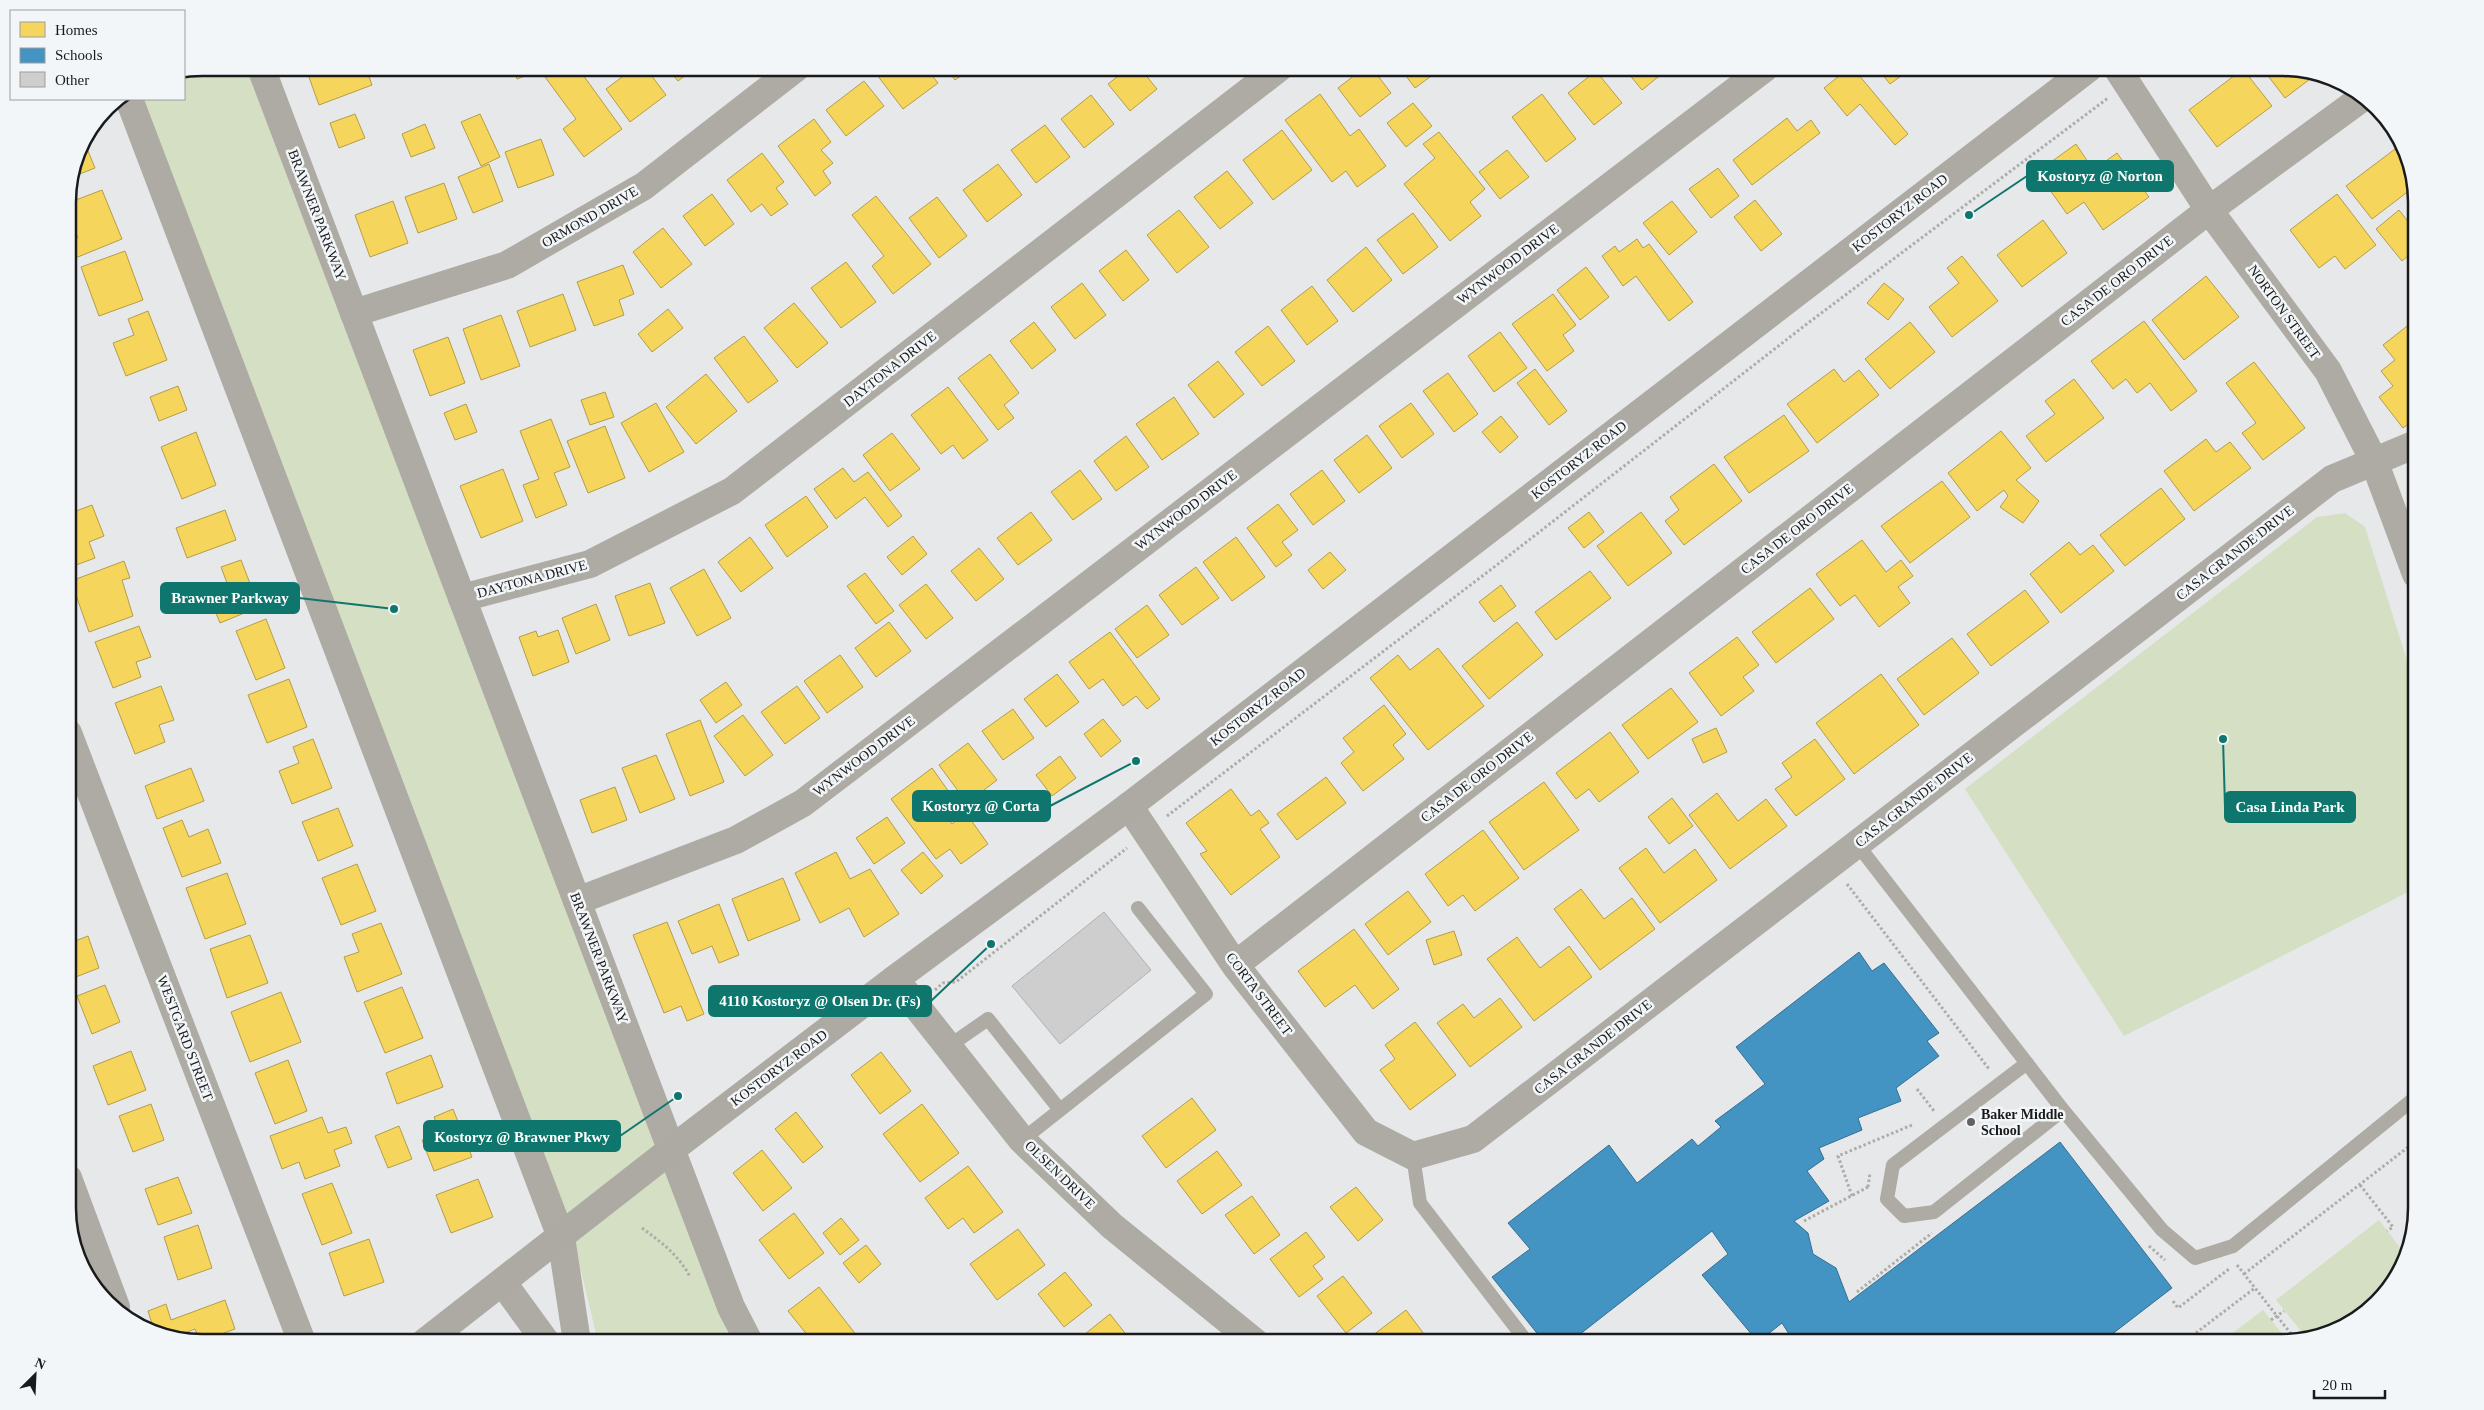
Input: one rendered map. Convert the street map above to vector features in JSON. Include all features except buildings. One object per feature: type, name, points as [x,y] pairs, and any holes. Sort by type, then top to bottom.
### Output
[{"type":"main road","name":"KOSTORYZ ROAD","points":[[436,1334],[503,1284],[672,1150],[895,979],[1129,806],[2079,76]]},
{"type":"street","name":"BRAWNER PARKWAY","points":[[264,76],[731,1307],[745,1334]]},
{"type":"street","name":"ORMOND DRIVE","points":[[354,313],[507,265],[644,186],[786,76]]},
{"type":"street","name":"DAYTONA DRIVE","points":[[462,598],[590,564],[732,491],[1269,76]]},
{"type":"street","name":"WYNWOOD DRIVE","points":[[577,901],[736,840],[802,804],[1755,76]]},
{"type":"street","name":"NORTON STREET","points":[[2122,76],[2208,210],[2328,371],[2374,461],[2407,551]]},
{"type":"street","points":[[129,100],[561,1237],[576,1334]]},
{"type":"street","name":"CASA DE ORO DRIVE","points":[[1235,965],[2208,210],[2358,101]]},
{"type":"street","name":"CASA GRANDE DRIVE","points":[[1413,1156],[1473,1139],[2332,479],[2407,448]]},
{"type":"street","name":"WESTGARD STREET","points":[[77,756],[299,1334]]},
{"type":"street","name":"CORTA STREET","points":[[1129,806],[1235,965],[1366,1132],[1413,1156]]},
{"type":"street","name":"OLSEN DRIVE","points":[[895,979],[1022,1140],[1112,1226],[1245,1334]]},
{"type":"street","points":[[77,1202],[112,1296]]},
{"type":"street","points":[[503,1284],[540,1334]]},
{"type":"lane","points":[[1857,844],[2063,1110],[2162,1230],[2195,1258],[2233,1246],[2408,1104]]},
{"type":"lane","points":[[1022,1140],[1206,994],[1138,908]]},
{"type":"lane","points":[[949,1046],[988,1019],[1060,1110]]},
{"type":"lane","points":[[2027,1063],[1893,1165],[1887,1199],[1904,1216],[1934,1212],[2063,1110]]},
{"type":"lane","points":[[1413,1156],[1420,1203],[1520,1334]]},
{"type":"path","points":[[917,1005],[943,983],[956,982],[1146,832],[1502,561],[2122,76]]},
{"type":"path","points":[[1843,880],[1989,1068],[1982,1075]]},
{"type":"path","points":[[1917,1089],[1935,1111],[1928,1116]]},
{"type":"path","points":[[1852,1196],[1838,1156],[1913,1125]]},
{"type":"path","points":[[2244,1274],[2408,1147]]},
{"type":"path","points":[[2360,1185],[2393,1227],[2387,1231]]},
{"type":"path","points":[[1804,1221],[1868,1187]]},
{"type":"path","points":[[642,1228],[668,1247],[686,1268],[693,1284]]},
{"type":"path","points":[[1856,1292],[1934,1231]]},
{"type":"path","points":[[2147,1243],[2152,1250],[2170,1262]]},
{"type":"path","points":[[2232,1259],[2291,1333]]},
{"type":"path","points":[[2173,1301],[2178,1308],[2236,1264]]},
{"type":"path","points":[[2195,1334],[2255,1288]]},
{"type":"path","points":[[2271,1320],[2284,1311]]},
{"type":"green space","points":[[249,76],[728,1334],[596,1334],[582,1275],[555,1185],[143,100],[185,100],[185,77]]},
{"type":"green space","points":[[2345,513],[2365,527],[2407,662],[2408,892],[2124,1036],[1965,789],[2317,517]]},
{"type":"green space","points":[[2379,1220],[2401,1248],[2391,1271],[2371,1297],[2359,1308],[2330,1324],[2302,1332],[2276,1300]]},
{"type":"green space","points":[[2263,1310],[2282,1334],[2282,1334],[2232,1334]]},
{"type":"place","name":"Kostoryz @ Norton","points":[[1969,215]]},
{"type":"place","name":"Brawner Parkway","points":[[394,609]]},
{"type":"place","name":"Casa Linda Park","points":[[2223,739]]},
{"type":"place","name":"Kostoryz @ Corta","points":[[1136,761]]},
{"type":"place","name":"4110 Kostoryz @ Olsen Dr. (Fs)","points":[[991,944]]},
{"type":"place","name":"Kostoryz @ Brawner Pkwy","points":[[678,1096]]},
{"type":"place","name":"Baker Middle School","points":[[1971,1122]]}]
